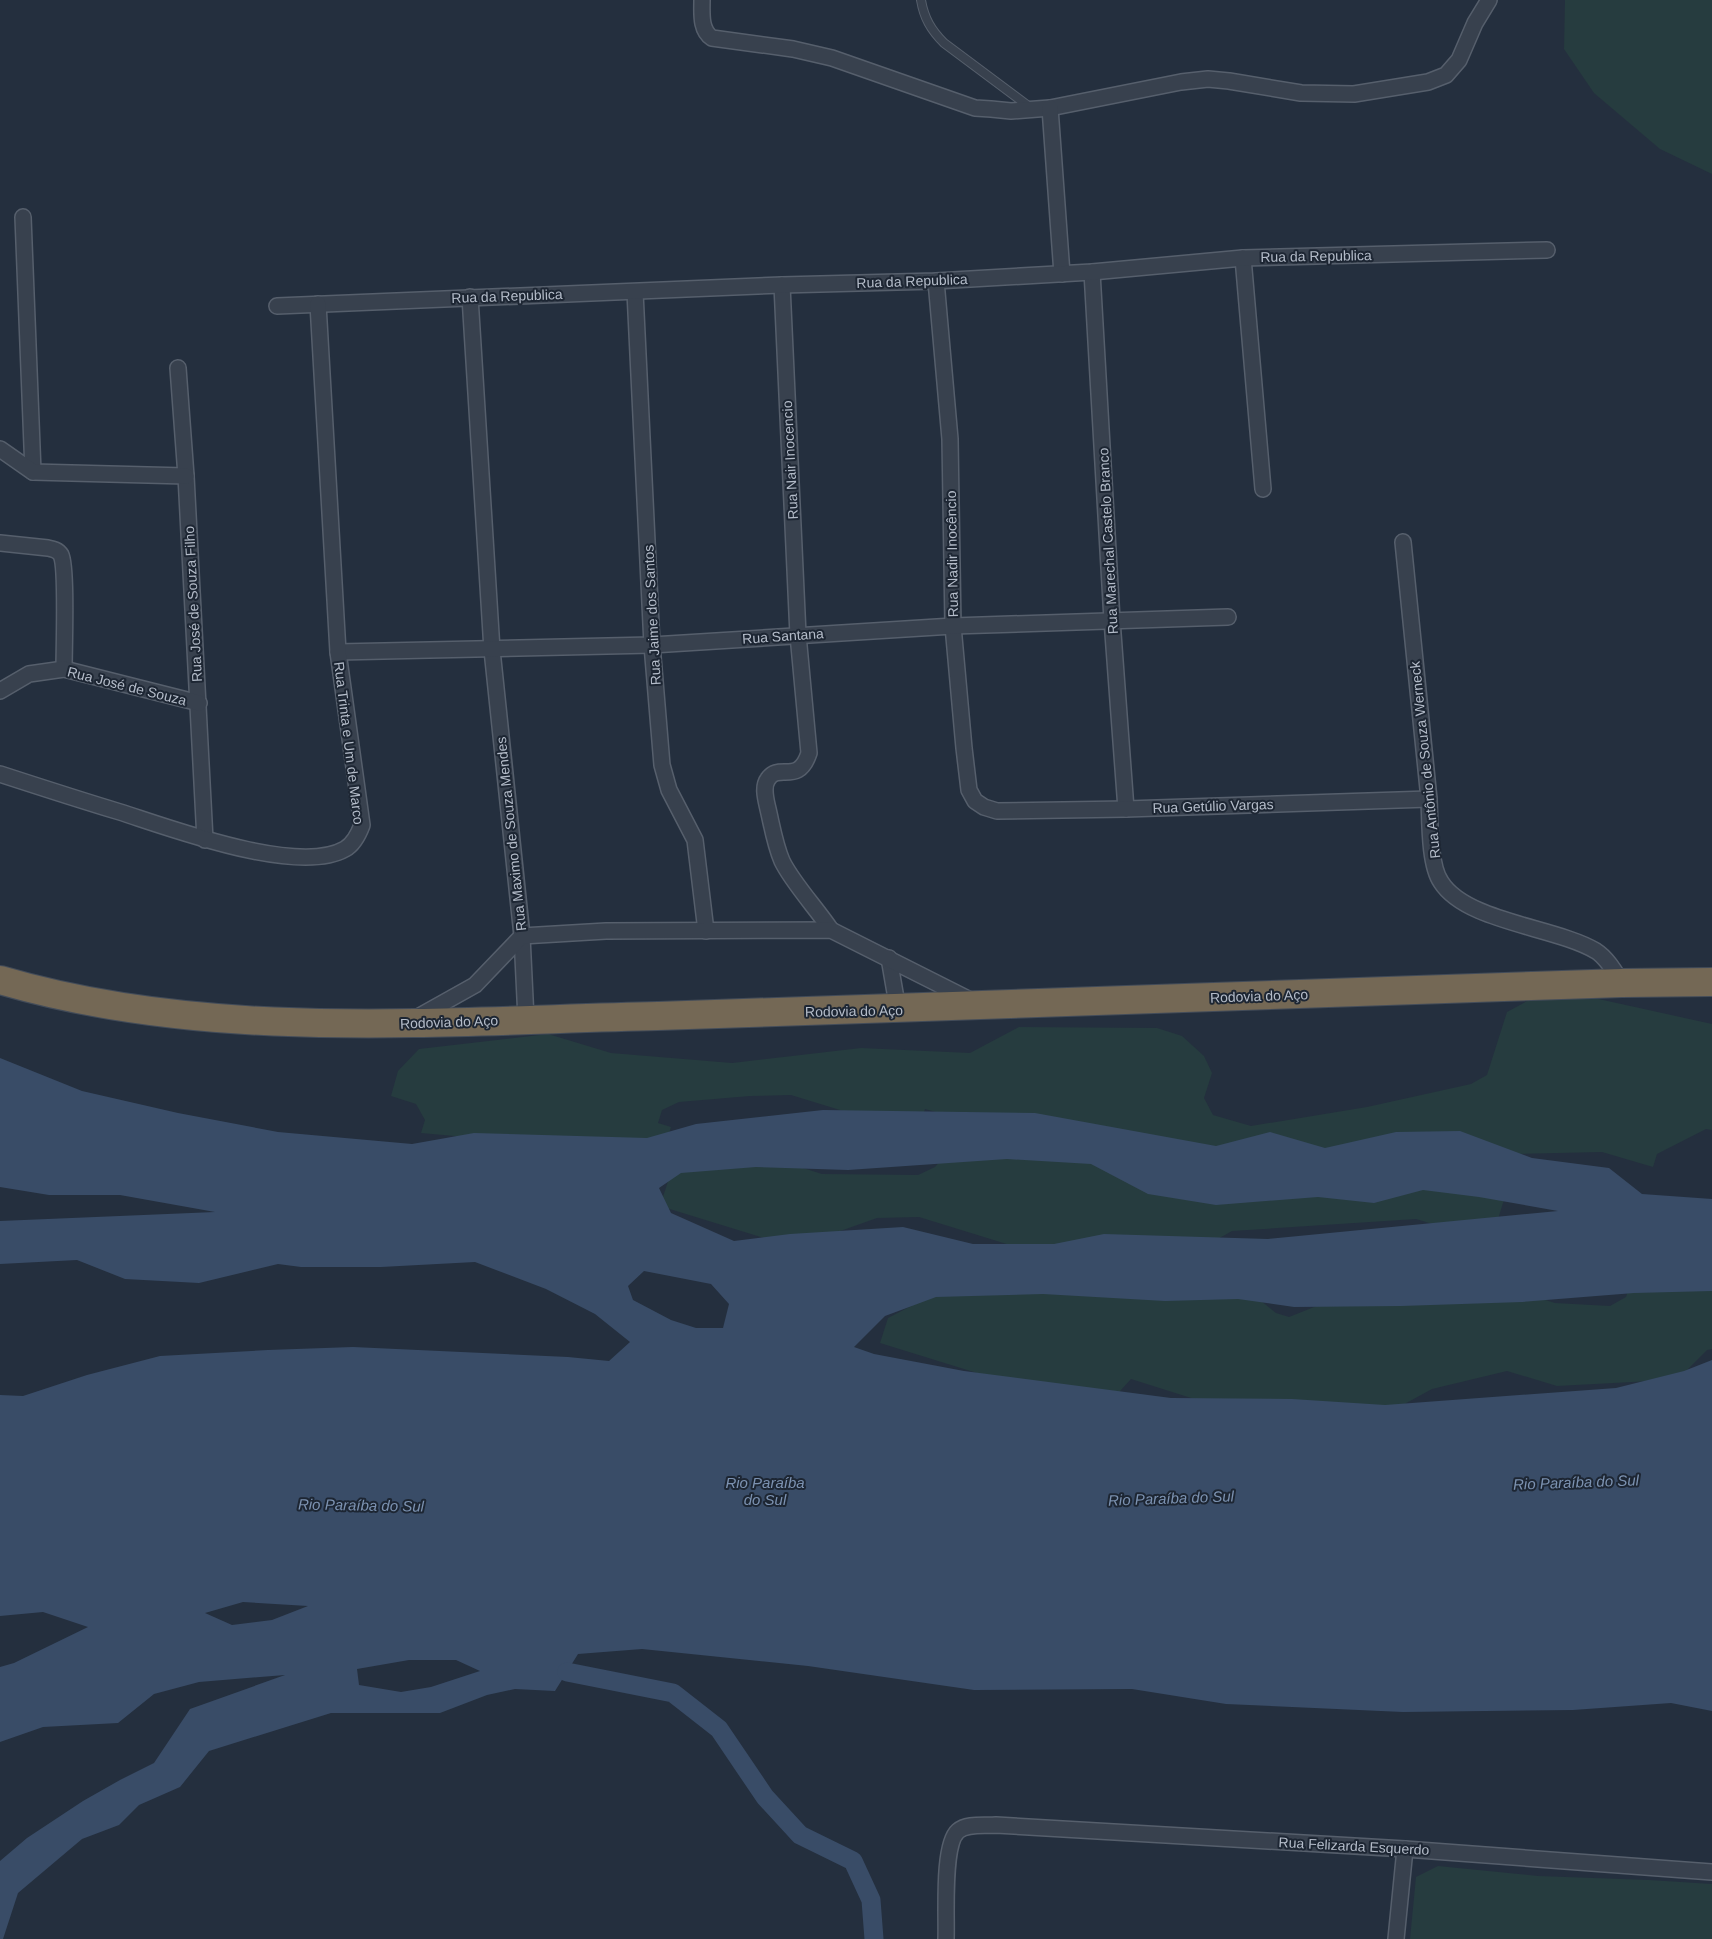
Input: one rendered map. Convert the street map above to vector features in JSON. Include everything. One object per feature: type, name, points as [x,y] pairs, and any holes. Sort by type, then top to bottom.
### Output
[{"type":"highway","name":"Rodovia do Aço","points":[[0,980],[92,1003],[205,1017],[406,1024],[526,1019],[898,1010],[1622,983],[1712,982]]},
{"type":"street","points":[[702,0],[704,29],[712,38],[793,48],[832,58],[976,108],[1012,111],[1050,108],[1181,82],[1208,79],[1229,80],[1301,93],[1326,95],[1354,94],[1428,82],[1446,75],[1459,60],[1475,23],[1489,0]]},
{"type":"street","points":[[1050,108],[1062,274]]},
{"type":"street","points":[[23,217],[33,472]]},
{"type":"street","name":"Rua da Republica","points":[[277,306],[782,285],[936,281],[1092,272],[1243,258],[1547,250]]},
{"type":"street","points":[[1243,258],[1263,489]]},
{"type":"street","name":"Rua Marechal Castelo Branco","points":[[1092,272],[1112,620],[1126,809]]},
{"type":"street","name":"Rua Nadir Inocêncio","points":[[936,281],[950,439],[953,626],[964,748],[969,790],[975,801],[984,807],[997,811]]},
{"type":"street","name":"Rua Nair Inocencio","points":[[782,285],[798,635],[809,752],[805,764],[798,770],[773,774],[767,779],[765,790],[777,847],[782,860],[788,872],[831,930]]},
{"type":"street","name":"Rua Jaime dos Santos","points":[[635,292],[652,645],[665,779],[695,840],[706,931]]},
{"type":"street","points":[[470,297],[492,650]]},
{"type":"street","name":"Rua Trinta e Um de Marco","points":[[0,774],[205,840],[258,853],[301,856],[328,855],[346,849],[359,834],[362,824],[338,652],[318,304]]},
{"type":"street","name":"Rua José de Souza Filho","points":[[178,368],[199,703],[205,840]]},
{"type":"street","points":[[0,449],[33,472],[186,476]]},
{"type":"street","name":"Rua Antônio de Souza Werneck","points":[[1403,542],[1429,799],[1431,838],[1435,866],[1440,881],[1450,893],[1469,906],[1502,919],[1581,944],[1596,951],[1605,958],[1622,983]]},
{"type":"street","points":[[0,543],[55,549],[60,554],[64,572],[64,669]]},
{"type":"street","name":"Rua Santana","points":[[338,652],[652,645],[953,626],[1228,617]]},
{"type":"street","name":"Rua Maximo de Souza Mendes","points":[[492,650],[522,936],[526,1019]]},
{"type":"street","name":"Rua José de Souza","points":[[0,691],[29,674],[64,669],[199,703]]},
{"type":"street","name":"Rua Getúlio Vargas","points":[[997,811],[1126,809],[1429,799]]},
{"type":"street","points":[[406,1024],[474,985],[522,936],[606,931],[831,930],[985,1007]]},
{"type":"street","points":[[889,958],[898,1010]]},
{"type":"street","name":"Rua Felizarda Esquerdo","points":[[946,1939],[947,1874],[951,1841],[958,1831],[969,1826],[1405,1849],[1712,1872]]},
{"type":"street","points":[[1396,1939],[1405,1849]]},
{"type":"lane","points":[[921,0],[923,13],[933,32],[944,43],[1033,109]]},
{"type":"green space","points":[[1565,0],[1712,0],[1712,174],[1660,149],[1594,93],[1564,49]]},
{"type":"green space","points":[[1540,994],[1594,998],[1712,1024],[1712,1130],[1706,1129],[1657,1154],[1653,1167],[1602,1152],[1518,1154],[1495,1229],[1479,1238],[1416,1219],[1232,1231],[1216,1240],[1221,1269],[1276,1313],[1289,1317],[1367,1286],[1492,1283],[1555,1303],[1610,1306],[1626,1297],[1634,1272],[1712,1283],[1712,1349],[1707,1350],[1686,1371],[1670,1380],[1557,1386],[1507,1371],[1432,1389],[1399,1407],[1207,1403],[1131,1379],[1111,1401],[1006,1382],[880,1343],[888,1318],[971,1275],[1033,1252],[919,1217],[877,1218],[815,1240],[774,1241],[660,1206],[672,1169],[734,1146],[822,1174],[918,1175],[935,1167],[955,1145],[950,1116],[925,1109],[921,1121],[879,1122],[791,1095],[750,1096],[679,1102],[662,1110],[658,1123],[671,1127],[663,1152],[421,1133],[425,1120],[416,1104],[391,1096],[398,1071],[419,1049],[548,1034],[611,1053],[732,1063],[861,1048],[970,1053],[1019,1027],[1157,1028],[1182,1036],[1204,1056],[1212,1073],[1204,1098],[1213,1115],[1251,1126],[1367,1107],[1471,1084],[1487,1075],[1507,1012]]},
{"type":"green space","points":[[1438,1866],[1538,1876],[1712,1884],[1712,1939],[1410,1939],[1416,1877]]},
{"type":"water","name":"Rio Paraíba do Sul","points":[[0,1058],[82,1091],[178,1113],[278,1132],[412,1144],[474,1133],[647,1138],[696,1124],[823,1110],[1035,1113],[1216,1146],[1270,1132],[1325,1148],[1396,1132],[1460,1131],[1532,1158],[1609,1168],[1642,1194],[1712,1199],[1712,1291],[1634,1293],[1522,1302],[1294,1307],[1238,1299],[1165,1301],[1043,1294],[936,1297],[885,1316],[854,1347],[874,1354],[964,1371],[1171,1398],[1292,1399],[1385,1405],[1616,1388],[1684,1371],[1712,1360],[1712,1711],[1671,1703],[1573,1710],[1403,1712],[1226,1704],[1132,1689],[974,1690],[808,1666],[642,1649],[578,1654],[555,1691],[515,1689],[487,1695],[440,1713],[331,1713],[209,1751],[180,1787],[139,1805],[119,1825],[82,1839],[18,1893],[3,1939],[0,1939],[0,1861],[27,1838],[83,1801],[154,1763],[190,1709],[285,1675],[199,1682],[154,1694],[118,1723],[43,1727],[0,1742],[0,1667],[14,1663],[88,1627],[43,1612],[0,1616],[0,1395],[23,1396],[87,1375],[160,1356],[353,1347],[568,1357],[609,1361],[630,1342],[595,1314],[546,1289],[475,1262],[381,1267],[301,1267],[278,1264],[199,1283],[125,1279],[77,1260],[0,1264],[0,1221],[215,1212],[120,1195],[49,1195],[0,1187]],"holes":[[[1007,1159],[1091,1164],[1148,1194],[1216,1205],[1318,1197],[1374,1203],[1423,1190],[1479,1197],[1558,1211],[1268,1239],[1104,1234],[1054,1244],[973,1244],[903,1227],[790,1234],[734,1241],[671,1213],[659,1188],[681,1173],[756,1167],[848,1170]],[[644,1271],[711,1284],[729,1304],[723,1328],[696,1328],[671,1320],[633,1300],[628,1286]],[[243,1602],[308,1606],[272,1620],[232,1625],[205,1613]],[[409,1660],[456,1660],[480,1671],[431,1687],[401,1692],[359,1685],[357,1669]]]},
{"type":"waterway","points":[[567,1672],[673,1693],[719,1729],[765,1797],[800,1835],[853,1861],[871,1900],[874,1939]]}]
